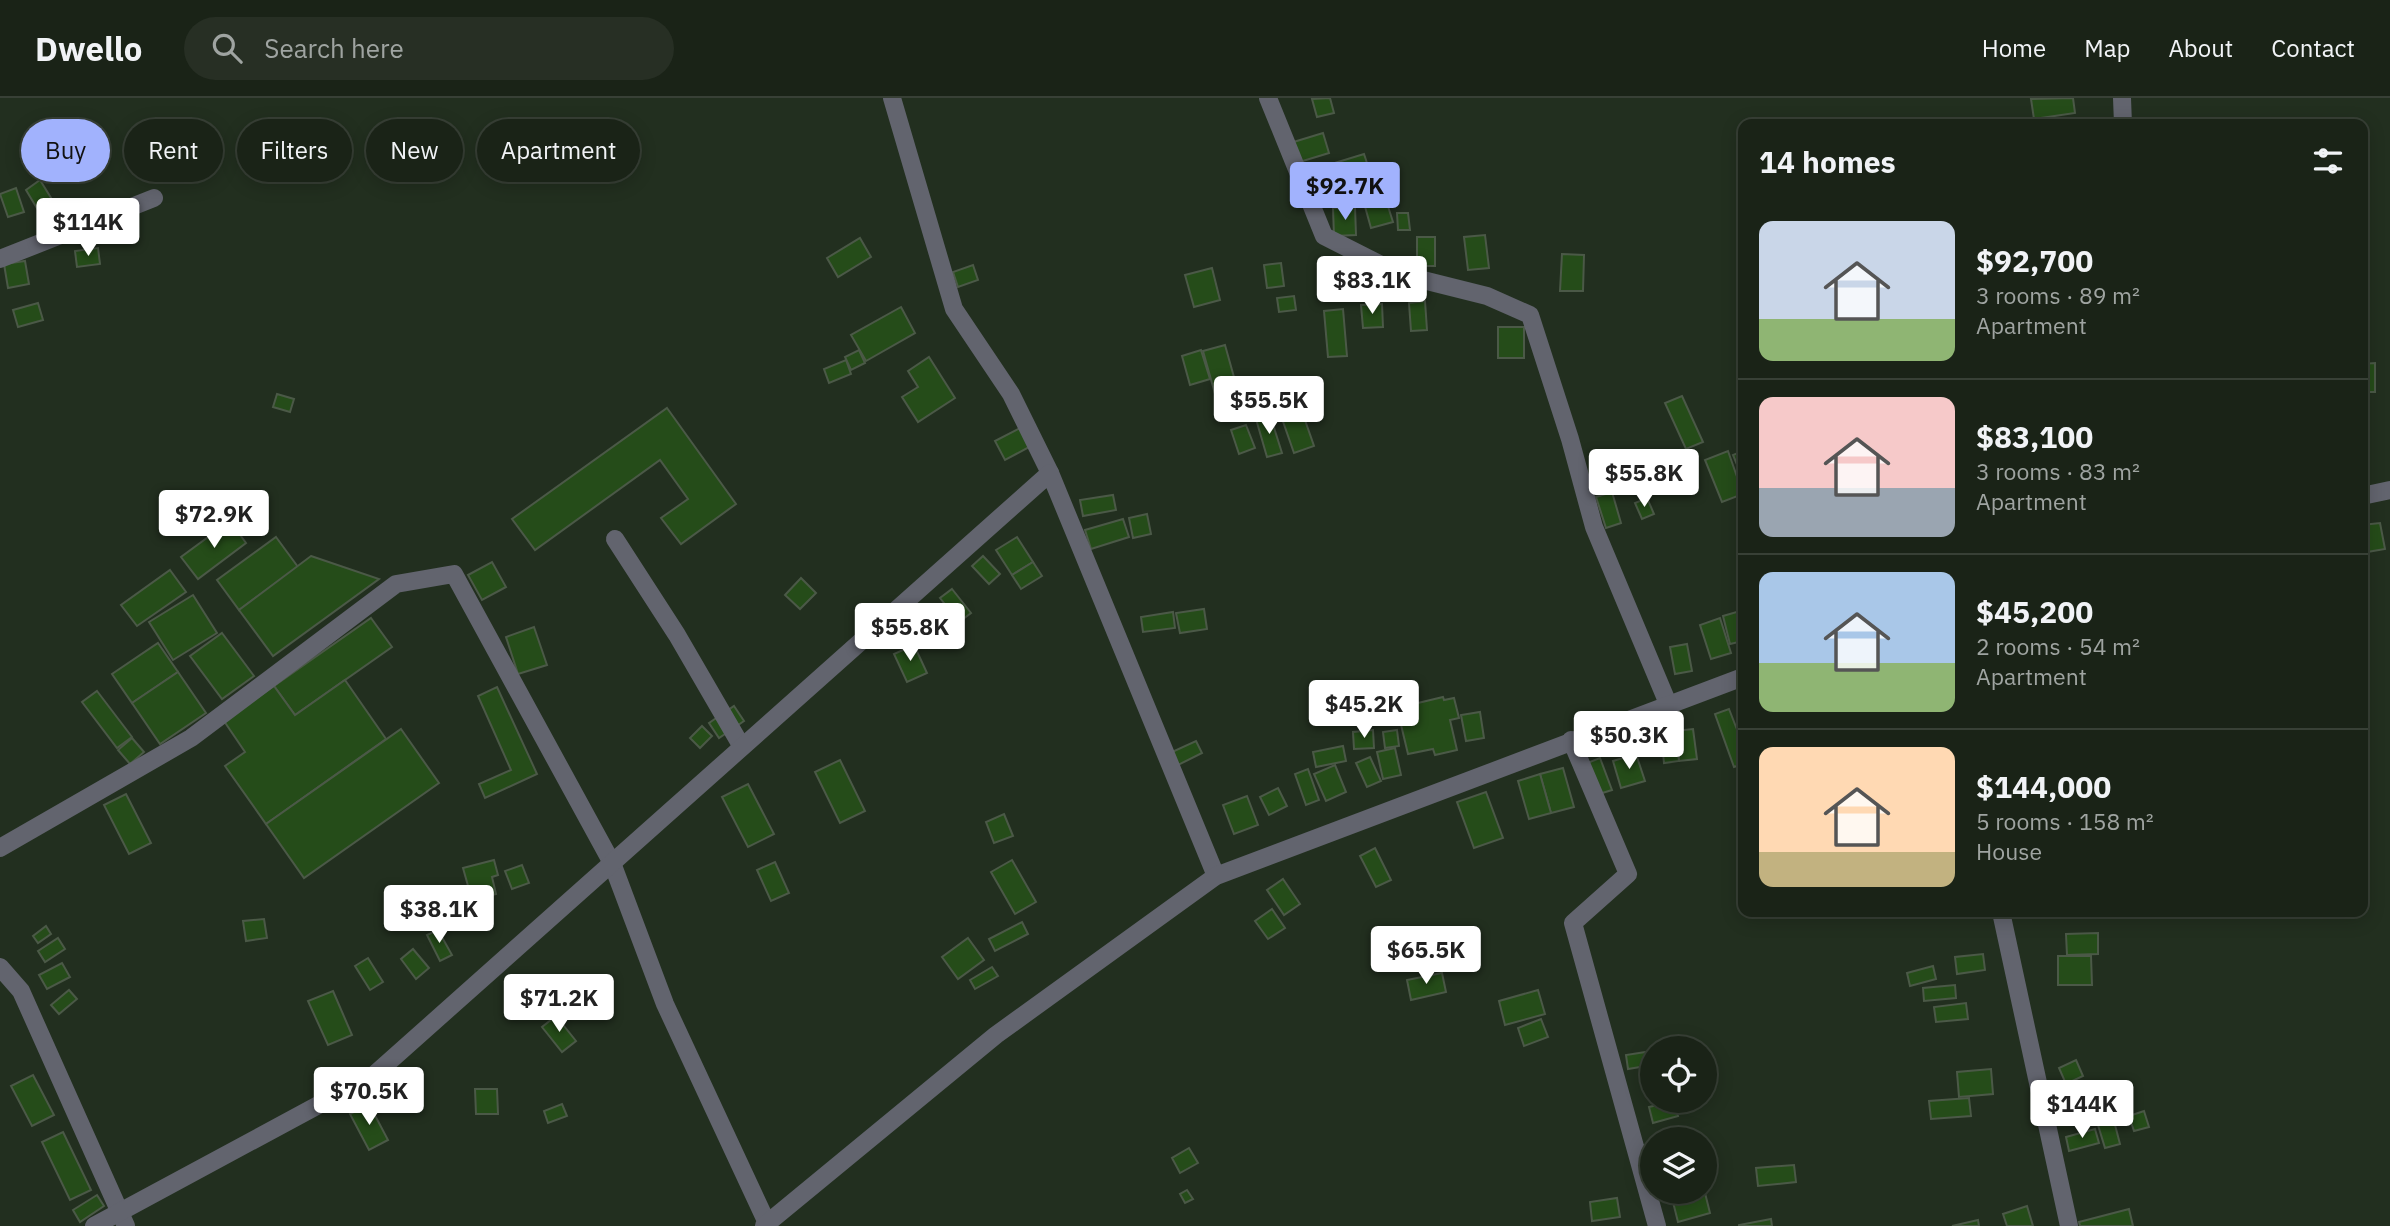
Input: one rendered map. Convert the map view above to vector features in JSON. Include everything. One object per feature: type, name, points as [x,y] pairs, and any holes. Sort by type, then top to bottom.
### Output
[{"type":"street","points":[[892,98],[954,309],[1012,394],[1050,473],[1216,876]]},
{"type":"street","points":[[1268,98],[1324,236],[1399,274],[1487,296],[1530,316],[1570,439],[1594,527],[1669,706]]},
{"type":"street","points":[[2122,98],[2123,119]]},
{"type":"street","points":[[0,259],[154,198]]},
{"type":"street","points":[[94,1226],[122,1219],[374,1076],[1050,473]]},
{"type":"street","points":[[2368,495],[2390,490]]},
{"type":"street","points":[[615,539],[677,635],[742,747]]},
{"type":"street","points":[[0,848],[191,738],[396,584],[454,574],[612,863],[665,1004],[766,1225],[996,1035],[1216,876],[1738,679]]},
{"type":"street","points":[[1571,740],[1628,874],[1573,923],[1657,1226]]},
{"type":"street","points":[[2002,917],[2069,1226]]},
{"type":"street","points":[[0,967],[21,991],[122,1219]]},
{"type":"building","points":[[1330,98],[1334,113],[1317,117],[1312,99]]},
{"type":"building","points":[[2073,98],[2075,113],[2034,119],[2031,99]]},
{"type":"building","points":[[1323,133],[1329,153],[1293,164],[1287,144]]},
{"type":"building","points":[[1364,154],[1370,172],[1330,184],[1325,166]]},
{"type":"building","points":[[41,182],[56,206],[41,215],[26,190]]},
{"type":"building","points":[[16,188],[24,212],[8,217],[0,194]]},
{"type":"building","points":[[1385,197],[1393,222],[1371,228],[1364,203]]},
{"type":"building","points":[[1355,207],[1356,235],[1334,236],[1333,208]]},
{"type":"building","points":[[1397,213],[1408,213],[1410,230],[1398,230]]},
{"type":"building","points":[[1485,235],[1489,268],[1468,270],[1464,237]]},
{"type":"building","points":[[1417,237],[1435,237],[1435,266],[1417,266]]},
{"type":"building","points":[[860,238],[871,257],[838,277],[827,258]]},
{"type":"building","points":[[98,248],[100,264],[77,267],[75,251]]},
{"type":"building","points":[[1562,254],[1584,255],[1583,291],[1560,291]]},
{"type":"building","points":[[25,261],[29,284],[8,288],[4,264]]},
{"type":"building","points":[[1281,263],[1284,286],[1267,288],[1264,265]]},
{"type":"building","points":[[973,265],[978,280],[958,287],[953,272]]},
{"type":"building","points":[[1212,268],[1220,300],[1194,307],[1185,275]]},
{"type":"building","points":[[1294,296],[1296,310],[1279,312],[1277,298]]},
{"type":"building","points":[[1425,301],[1427,330],[1411,331],[1409,303]]},
{"type":"building","points":[[38,303],[43,320],[18,327],[13,310]]},
{"type":"building","points":[[1382,304],[1383,327],[1363,328],[1361,305]]},
{"type":"building","points":[[901,307],[915,333],[866,361],[851,335]]},
{"type":"building","points":[[1343,309],[1347,356],[1328,357],[1324,311]]},
{"type":"building","points":[[1498,327],[1524,327],[1524,358],[1498,358]]},
{"type":"building","points":[[1225,345],[1239,395],[1217,401],[1203,351]]},
{"type":"building","points":[[859,350],[865,363],[851,370],[845,357]]},
{"type":"building","points":[[1201,350],[1210,379],[1190,385],[1182,356]]},
{"type":"building","points":[[929,357],[955,398],[918,422],[902,397],[918,387],[908,371]]},
{"type":"building","points":[[846,360],[851,374],[829,383],[824,369]]},
{"type":"building","points":[[2375,363],[2375,392],[2368,392],[2368,364]]},
{"type":"building","points":[[277,394],[294,399],[290,412],[273,407]]},
{"type":"building","points":[[1682,396],[1703,442],[1686,449],[1665,403]]},
{"type":"building","points":[[1299,403],[1314,446],[1294,453],[1279,410]]},
{"type":"building","points":[[667,408],[736,504],[681,544],[661,518],[688,499],[660,460],[535,550],[512,519]]},
{"type":"building","points":[[1270,415],[1282,453],[1267,457],[1256,419]]},
{"type":"building","points":[[1246,425],[1255,448],[1239,454],[1231,430]]},
{"type":"building","points":[[1022,427],[1031,446],[1005,460],[995,441]]},
{"type":"building","points":[[1728,451],[1738,480],[1738,496],[1722,502],[1705,460]]},
{"type":"building","points":[[1738,453],[1738,467],[1733,455]]},
{"type":"building","points":[[1612,492],[1621,523],[1606,528],[1596,497]]},
{"type":"building","points":[[1113,495],[1116,510],[1083,516],[1080,500]]},
{"type":"building","points":[[1647,498],[1654,514],[1642,519],[1635,503]]},
{"type":"building","points":[[1147,514],[1151,534],[1133,538],[1129,518]]},
{"type":"building","points":[[1123,519],[1129,537],[1091,549],[1085,530]]},
{"type":"building","points":[[230,521],[246,543],[198,579],[181,557]]},
{"type":"building","points":[[2380,523],[2385,549],[2368,552],[2368,524]]},
{"type":"building","points":[[276,537],[298,567],[239,610],[217,580]]},
{"type":"building","points":[[1017,537],[1033,562],[1012,575],[996,550]]},
{"type":"building","points":[[311,556],[379,579],[273,656],[239,610]]},
{"type":"building","points":[[983,556],[1000,574],[989,584],[972,566]]},
{"type":"building","points":[[492,562],[506,587],[482,600],[468,575]]},
{"type":"building","points":[[1033,562],[1042,576],[1021,589],[1012,575]]},
{"type":"building","points":[[170,570],[186,592],[137,626],[121,605]]},
{"type":"building","points":[[801,578],[816,593],[800,609],[785,595]]},
{"type":"building","points":[[952,589],[971,613],[959,622],[940,598]]},
{"type":"building","points":[[193,595],[217,633],[173,660],[149,622]]},
{"type":"building","points":[[1204,609],[1207,629],[1180,633],[1176,613]]},
{"type":"building","points":[[1173,612],[1175,628],[1143,632],[1141,617]]},
{"type":"building","points":[[1738,612],[1738,642],[1730,644],[1723,616]]},
{"type":"building","points":[[371,618],[392,647],[295,715],[274,686]]},
{"type":"building","points":[[1720,618],[1731,653],[1711,659],[1700,625]]},
{"type":"building","points":[[534,627],[547,665],[518,674],[506,637]]},
{"type":"building","points":[[222,633],[254,676],[222,699],[190,656]]},
{"type":"building","points":[[158,643],[178,672],[132,703],[112,674]]},
{"type":"building","points":[[1687,644],[1692,671],[1675,674],[1670,647]]},
{"type":"building","points":[[914,645],[927,673],[907,682],[894,654]]},
{"type":"building","points":[[178,672],[206,713],[160,744],[132,703]]},
{"type":"building","points":[[345,680],[386,739],[266,824],[225,766],[245,752],[224,721],[274,686],[295,715]]},
{"type":"building","points":[[497,687],[537,774],[485,798],[479,784],[511,770],[478,696]]},
{"type":"building","points":[[97,691],[132,737],[117,748],[82,702]]},
{"type":"building","points":[[1443,697],[1444,700],[1454,698],[1459,718],[1450,720],[1457,750],[1435,755],[1433,749],[1408,754],[1397,708]]},
{"type":"building","points":[[734,706],[744,721],[719,738],[709,723]]},
{"type":"building","points":[[1729,709],[1738,732],[1738,766],[1734,767],[1715,714]]},
{"type":"building","points":[[1480,712],[1484,738],[1466,741],[1461,715]]},
{"type":"building","points":[[702,726],[712,736],[700,748],[690,738]]},
{"type":"building","points":[[401,729],[439,783],[304,878],[266,824]]},
{"type":"building","points":[[1693,729],[1697,759],[1679,761],[1675,731]]},
{"type":"building","points":[[1373,730],[1374,748],[1354,749],[1353,732]]},
{"type":"building","points":[[1397,730],[1399,746],[1385,748],[1383,732]]},
{"type":"building","points":[[1675,731],[1679,761],[1664,763],[1661,733]]},
{"type":"building","points":[[132,738],[144,752],[130,764],[118,750]]},
{"type":"building","points":[[1196,741],[1202,753],[1178,765],[1172,752]]},
{"type":"building","points":[[1343,746],[1346,761],[1316,767],[1313,752]]},
{"type":"building","points":[[1395,748],[1401,775],[1383,779],[1377,752]]},
{"type":"building","points":[[1636,754],[1645,781],[1621,788],[1613,761]]},
{"type":"building","points":[[1370,757],[1381,781],[1367,787],[1356,763]]},
{"type":"building","points":[[1600,758],[1612,790],[1599,794],[1587,763]]},
{"type":"building","points":[[840,760],[865,811],[840,823],[815,772]]},
{"type":"building","points":[[1335,765],[1346,792],[1326,801],[1314,774]]},
{"type":"building","points":[[1563,768],[1574,807],[1551,813],[1540,774]]},
{"type":"building","points":[[1308,769],[1319,800],[1306,805],[1295,774]]},
{"type":"building","points":[[1540,774],[1551,813],[1529,819],[1518,781]]},
{"type":"building","points":[[748,784],[774,834],[748,847],[722,797]]},
{"type":"building","points":[[1278,788],[1287,806],[1269,815],[1260,797]]},
{"type":"building","points":[[1486,792],[1503,838],[1474,848],[1457,802]]},
{"type":"building","points":[[126,794],[151,843],[129,854],[104,805]]},
{"type":"building","points":[[1247,796],[1258,825],[1234,834],[1223,805]]},
{"type":"building","points":[[1004,814],[1013,836],[994,843],[986,822]]},
{"type":"building","points":[[1375,848],[1391,880],[1376,887],[1360,856]]},
{"type":"building","points":[[494,860],[498,875],[492,877],[496,894],[472,900],[463,868]]},
{"type":"building","points":[[1012,860],[1036,902],[1015,914],[991,872]]},
{"type":"building","points":[[775,862],[789,893],[771,901],[757,870]]},
{"type":"building","points":[[522,865],[529,883],[512,889],[505,871]]},
{"type":"building","points":[[1283,879],[1300,904],[1284,915],[1267,890]]},
{"type":"building","points":[[1272,909],[1285,928],[1268,939],[1255,921]]},
{"type":"building","points":[[264,919],[267,938],[246,941],[243,921]]},
{"type":"building","points":[[1022,922],[1028,934],[995,951],[989,939]]},
{"type":"building","points":[[46,926],[51,934],[38,943],[33,936]]},
{"type":"building","points":[[438,930],[452,955],[440,961],[427,935]]},
{"type":"building","points":[[2098,933],[2098,954],[2067,955],[2066,934]]},
{"type":"building","points":[[58,938],[65,949],[45,962],[38,951]]},
{"type":"building","points":[[968,938],[984,960],[958,979],[942,957]]},
{"type":"building","points":[[413,949],[429,968],[416,979],[401,959]]},
{"type":"building","points":[[1983,954],[1985,970],[1957,974],[1955,957]]},
{"type":"building","points":[[2058,956],[2091,956],[2092,985],[2058,985]]},
{"type":"building","points":[[368,958],[383,982],[370,990],[355,966]]},
{"type":"building","points":[[62,963],[70,977],[47,989],[39,975]]},
{"type":"building","points":[[1933,966],[1936,979],[1910,986],[1907,973]]},
{"type":"building","points":[[992,967],[998,976],[975,989],[970,980]]},
{"type":"building","points":[[1442,973],[1446,992],[1411,1000],[1407,980]]},
{"type":"building","points":[[1955,985],[1956,998],[1924,1001],[1923,988]]},
{"type":"building","points":[[69,990],[77,999],[59,1014],[51,1005]]},
{"type":"building","points":[[1538,990],[1545,1014],[1505,1025],[1499,1001]]},
{"type":"building","points":[[333,991],[352,1035],[328,1045],[308,1001]]},
{"type":"building","points":[[1966,1003],[1968,1019],[1936,1022],[1934,1007]]},
{"type":"building","points":[[582,1004],[588,1012],[581,1018],[574,1011]]},
{"type":"building","points":[[556,1016],[576,1041],[562,1052],[542,1027]]},
{"type":"building","points":[[1541,1019],[1548,1037],[1524,1046],[1518,1028]]},
{"type":"building","points":[[1640,1053],[1640,1067],[1628,1069],[1626,1055]]},
{"type":"building","points":[[2076,1060],[2083,1076],[2066,1084],[2059,1068]]},
{"type":"building","points":[[1991,1069],[1993,1094],[1959,1097],[1957,1072]]},
{"type":"building","points":[[33,1075],[54,1115],[32,1126],[11,1086]]},
{"type":"building","points":[[2111,1088],[2118,1106],[2088,1118],[2081,1100]]},
{"type":"building","points":[[475,1089],[497,1089],[498,1114],[476,1114]]},
{"type":"building","points":[[1969,1098],[1971,1116],[1931,1119],[1929,1101]]},
{"type":"building","points":[[369,1104],[388,1140],[369,1150],[350,1114]]},
{"type":"building","points":[[562,1104],[567,1116],[548,1123],[544,1111]]},
{"type":"building","points":[[2144,1111],[2149,1127],[2134,1131],[2129,1116]]},
{"type":"building","points":[[1650,1113],[1677,1113],[1678,1116],[1653,1123]]},
{"type":"building","points":[[2114,1121],[2120,1144],[2105,1148],[2098,1125]]},
{"type":"building","points":[[2095,1129],[2099,1143],[2069,1151],[2066,1137]]},
{"type":"building","points":[[63,1132],[91,1190],[70,1200],[42,1142]]},
{"type":"building","points":[[1189,1148],[1198,1163],[1180,1173],[1172,1158]]},
{"type":"building","points":[[1794,1165],[1796,1182],[1758,1186],[1756,1168]]},
{"type":"building","points":[[1187,1190],[1193,1199],[1185,1203],[1180,1194]]},
{"type":"building","points":[[97,1195],[104,1206],[80,1222],[73,1210]]},
{"type":"building","points":[[1617,1198],[1620,1217],[1592,1221],[1590,1202]]},
{"type":"building","points":[[1674,1204],[1708,1204],[1710,1213],[1678,1222]]},
{"type":"building","points":[[2027,1206],[2033,1226],[2007,1226],[2003,1214]]},
{"type":"building","points":[[2129,1209],[2133,1226],[2080,1226],[2079,1222]]},
{"type":"building","points":[[1771,1219],[1772,1226],[1739,1226],[1739,1225]]},
{"type":"building","points":[[1978,1220],[1979,1226],[1952,1226]]}]
